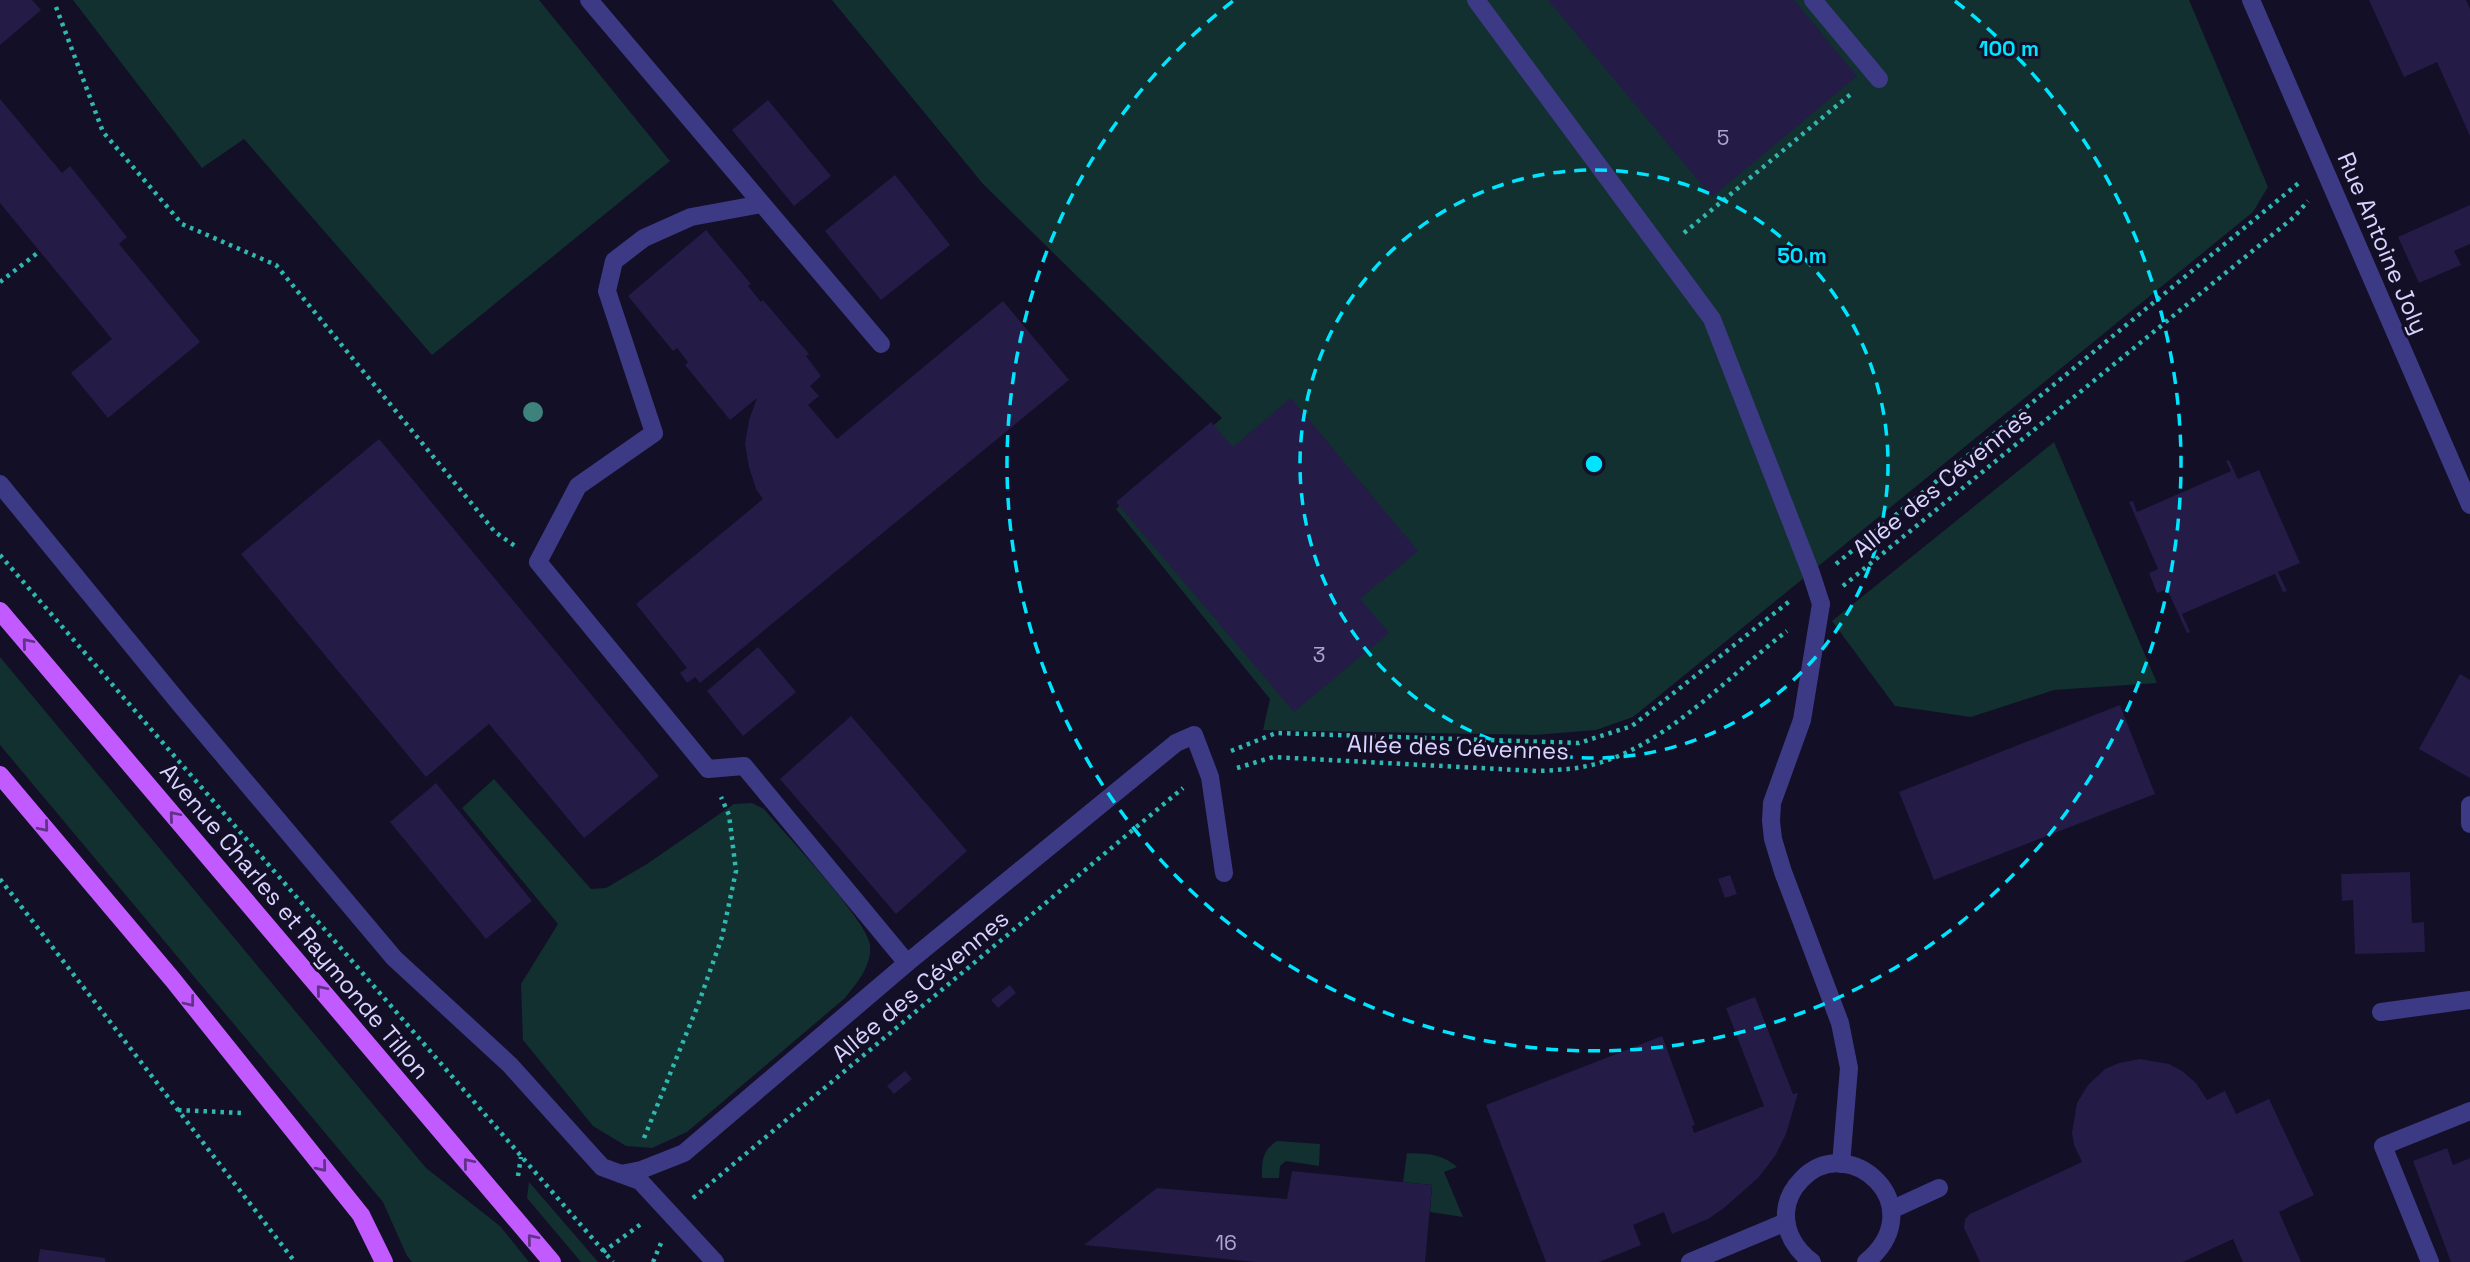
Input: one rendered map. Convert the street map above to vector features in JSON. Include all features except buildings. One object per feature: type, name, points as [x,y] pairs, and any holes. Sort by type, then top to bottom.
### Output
[{"type":"main road","name":"Avenue Charles et Raymonde Tillon","points":[[0,611],[552,1262]]},
{"type":"main road","points":[[0,775],[173,980],[361,1215],[384,1262]]},
{"type":"street","points":[[589,0],[881,344]]},
{"type":"street","points":[[1476,0],[1712,319],[1821,604],[1802,720],[1772,803],[1771,821],[1773,839],[1783,872],[1840,1023],[1849,1068],[1841,1164]]},
{"type":"street","points":[[1813,0],[1877,76]]},
{"type":"street","name":"Rue Antoine Joly","points":[[2251,0],[2470,505]]},
{"type":"street","points":[[762,204],[691,217],[644,238],[614,261],[607,291],[654,433],[578,486],[538,562],[708,769],[744,766],[907,963]]},
{"type":"street","points":[[0,484],[180,704],[394,958],[510,1065],[602,1167],[640,1181],[715,1262]]},
{"type":"street","points":[[621,1174],[641,1170],[684,1153],[907,963],[1176,743],[1194,735],[1208,769],[1224,873]]},
{"type":"street","points":[[2470,805],[2470,824]]},
{"type":"street","points":[[2381,1012],[2470,1000]]},
{"type":"street","points":[[2430,1262],[2383,1146],[2470,1111]]},
{"type":"street","points":[[1812,1262],[1800,1254],[1791,1240],[1786,1222],[1787,1205],[1793,1189],[1805,1176],[1820,1167],[1841,1164],[1855,1166],[1870,1174],[1883,1186],[1891,1210],[1888,1237],[1869,1261]]},
{"type":"street","points":[[1891,1210],[1939,1188]]},
{"type":"street","points":[[1690,1262],[1786,1222]]},
{"type":"path","points":[[56,7],[103,132],[182,224],[276,265],[495,531],[538,562]]},
{"type":"path","points":[[1662,251],[1877,76]]},
{"type":"path","name":"Allée des Cévennes","points":[[653,1262],[668,1211],[1208,769],[1276,733],[1579,743],[1632,726],[2325,171]]},
{"type":"path","name":"Allée des Cévennes","points":[[1208,769],[1273,757],[1536,771],[1577,769],[1637,748],[1661,734],[2294,217],[2325,171]]},
{"type":"path","points":[[0,282],[40,251]]},
{"type":"path","points":[[0,555],[613,1262]]},
{"type":"path","points":[[621,1174],[649,1130],[698,1005],[725,923],[736,871],[729,815],[708,769]]},
{"type":"path","points":[[0,879],[295,1262]]},
{"type":"path","points":[[177,1110],[279,1114]]},
{"type":"path","points":[[603,1252],[668,1211]]},
{"type":"green space","points":[[73,0],[539,0],[670,161],[432,355],[244,139],[202,168]]},
{"type":"green space","points":[[832,0],[2189,0],[2268,187],[2253,212],[1633,717],[1596,730],[1534,735],[1263,730],[1270,699],[1116,509],[1222,418],[983,184]]},
{"type":"green space","points":[[2054,442],[2157,683],[2054,690],[1971,717],[1895,706],[1832,621]]},
{"type":"green space","points":[[0,657],[426,1168],[500,1226],[529,1262],[412,1262],[383,1202],[0,745]]},
{"type":"green space","points":[[494,779],[591,889],[606,888],[647,864],[734,804],[752,803],[764,809],[841,898],[866,933],[870,953],[863,974],[845,998],[687,1132],[652,1148],[626,1146],[593,1126],[523,1040],[521,984],[558,924],[462,808]]},
{"type":"green space","points":[[1277,1141],[1320,1144],[1319,1166],[1286,1161],[1280,1166],[1279,1178],[1262,1178],[1264,1156],[1268,1148]]},
{"type":"green space","points":[[1407,1153],[1439,1157],[1457,1167],[1444,1172],[1463,1217],[1430,1212],[1432,1185],[1403,1182]]},
{"type":"green space","points":[[529,1182],[598,1262],[581,1262],[527,1198]]}]
